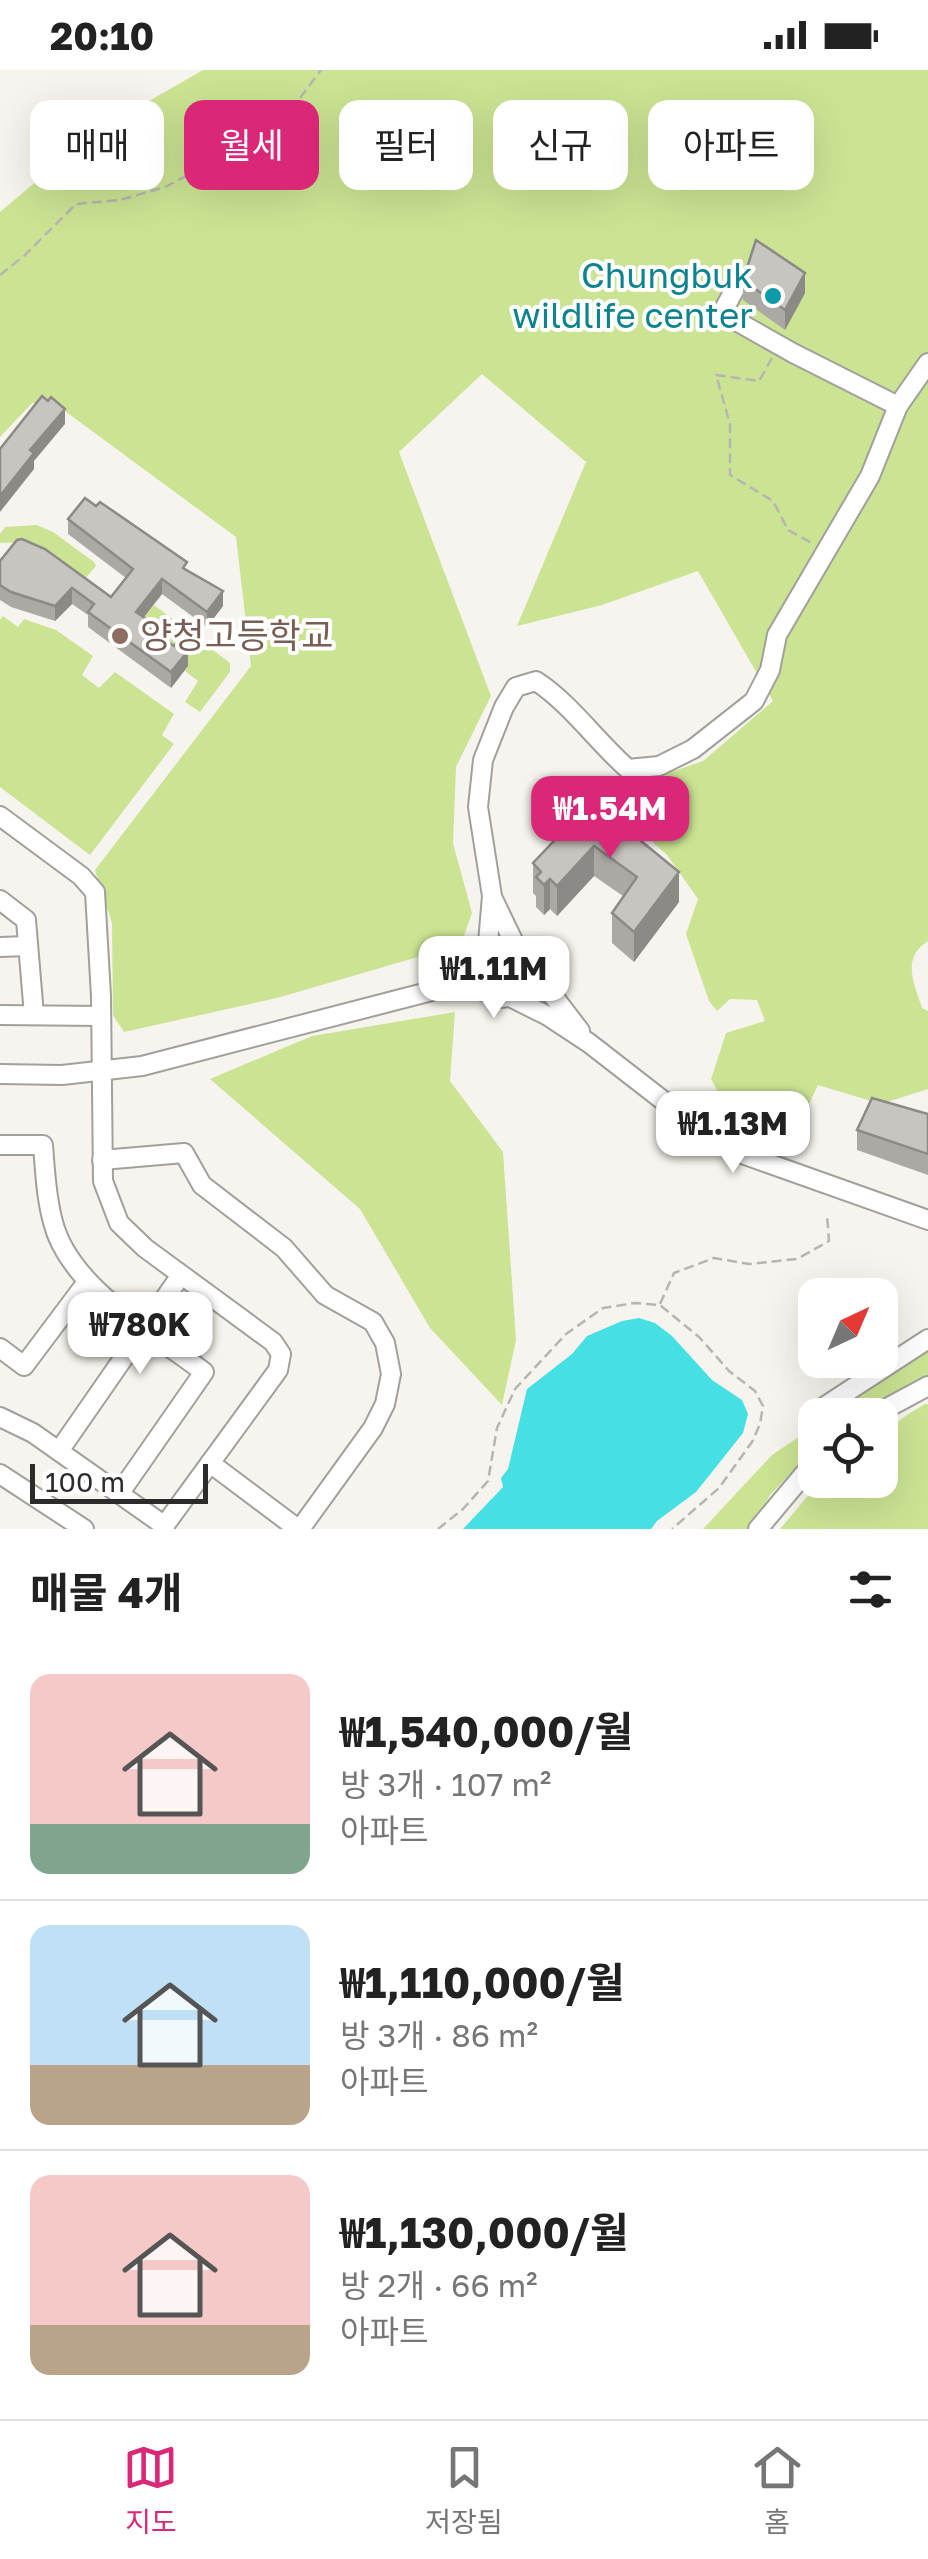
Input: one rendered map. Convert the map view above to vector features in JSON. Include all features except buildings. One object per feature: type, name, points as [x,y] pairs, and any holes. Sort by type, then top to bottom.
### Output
[{"type":"street","points":[[736,285],[722,313],[898,406]]},
{"type":"street","points":[[590,1043],[523,960],[492,896],[478,807],[484,760],[504,707],[516,687],[536,681],[558,696],[628,769],[659,766],[693,749],[754,700],[770,670],[778,635],[870,476],[898,406],[928,363]]},
{"type":"street","points":[[0,816],[80,876],[95,892],[102,1160],[106,1192],[119,1223],[130,1236],[273,1342],[281,1354],[278,1370],[163,1527],[33,1433],[0,1417]]},
{"type":"street","points":[[486,991],[478,977],[492,896]]},
{"type":"street","points":[[0,900],[26,920],[34,1015]]},
{"type":"street","points":[[0,947],[28,946]]},
{"type":"street","points":[[451,986],[483,958],[502,948],[523,960]]},
{"type":"street","points":[[510,997],[526,984],[523,960]]},
{"type":"street","points":[[0,1074],[62,1075],[142,1066],[451,986],[486,991],[500,998],[510,997],[548,1016],[590,1043],[674,1109],[745,1155],[928,1220]]},
{"type":"street","points":[[0,1015],[100,1016]]},
{"type":"street","points":[[0,1145],[43,1144],[53,1224],[69,1258],[86,1282],[204,1372],[120,1494]]},
{"type":"street","points":[[102,1160],[184,1153],[202,1185],[284,1248],[325,1295],[374,1322],[385,1343],[391,1374],[380,1416],[299,1529],[210,1462]]},
{"type":"street","points":[[59,1451],[181,1275]]},
{"type":"street","points":[[0,1348],[24,1366],[86,1282]]},
{"type":"street","points":[[838,1398],[928,1339]]},
{"type":"street","points":[[898,1402],[928,1386]]},
{"type":"street","points":[[898,1412],[928,1396]]},
{"type":"street","points":[[0,1474],[84,1529]]},
{"type":"street","points":[[758,1529],[798,1481]]},
{"type":"street","points":[[768,1529],[798,1493]]},
{"type":"path","points":[[0,275],[76,204],[120,200],[165,187],[276,130],[321,70]]},
{"type":"path","points":[[780,346],[759,380],[716,375],[730,424],[730,475],[773,501],[788,530],[826,552]]},
{"type":"path","points":[[660,1306],[674,1273],[702,1261],[714,1258],[749,1264],[797,1259],[829,1241],[828,1215]]},
{"type":"path","points":[[438,1529],[463,1510],[488,1482],[497,1428],[515,1389],[566,1334],[603,1308],[635,1303],[660,1306],[755,1390],[763,1406],[752,1442],[718,1488],[672,1529]]},
{"type":"green space","points":[[203,70],[928,70],[928,941],[915,955],[912,971],[922,1008],[928,1011],[928,1089],[881,1104],[818,1085],[791,1142],[726,1108],[711,1079],[726,1033],[765,1021],[757,1000],[730,999],[717,1011],[709,1001],[686,934],[698,899],[667,855],[633,825],[639,783],[703,761],[773,701],[698,571],[602,605],[517,626],[586,462],[482,374],[399,452],[491,696],[456,767],[453,843],[472,913],[464,936],[449,948],[277,998],[124,1032],[113,1015],[112,923],[95,870],[251,666],[236,537],[58,406],[32,403],[0,437],[0,212],[30,187],[30,190],[164,190],[164,100],[151,100]]},
{"type":"green space","points":[[37,525],[94,562],[96,566],[83,581],[25,542],[0,543],[5,527]]},
{"type":"green space","points":[[154,605],[230,663],[230,672],[200,712],[185,702],[198,681],[185,671],[188,666],[136,627]]},
{"type":"green space","points":[[3,616],[18,627],[24,619],[56,630],[93,656],[82,675],[99,688],[115,672],[174,714],[162,735],[174,744],[90,855],[0,787]]},
{"type":"green space","points":[[455,1012],[450,1081],[503,1152],[516,1340],[502,1405],[430,1328],[360,1209],[210,1079],[312,1036]]},
{"type":"green space","points":[[928,1350],[928,1378],[884,1398],[856,1398],[886,1378],[898,1378],[898,1370]]},
{"type":"green space","points":[[928,1404],[928,1529],[780,1529],[806,1498],[898,1498],[898,1422]]},
{"type":"green space","points":[[798,1437],[798,1466],[770,1495],[751,1529],[703,1529],[772,1455]]},
{"type":"water","points":[[639,1318],[655,1323],[672,1336],[712,1380],[742,1400],[748,1414],[743,1433],[696,1492],[651,1529],[463,1529],[503,1487],[501,1478],[508,1469],[527,1389],[572,1354],[587,1336]]},
{"type":"place","name":"Chungbuk wildlife center","points":[[773,296]]},
{"type":"place","name":"양청고등학교","points":[[120,636]]}]
